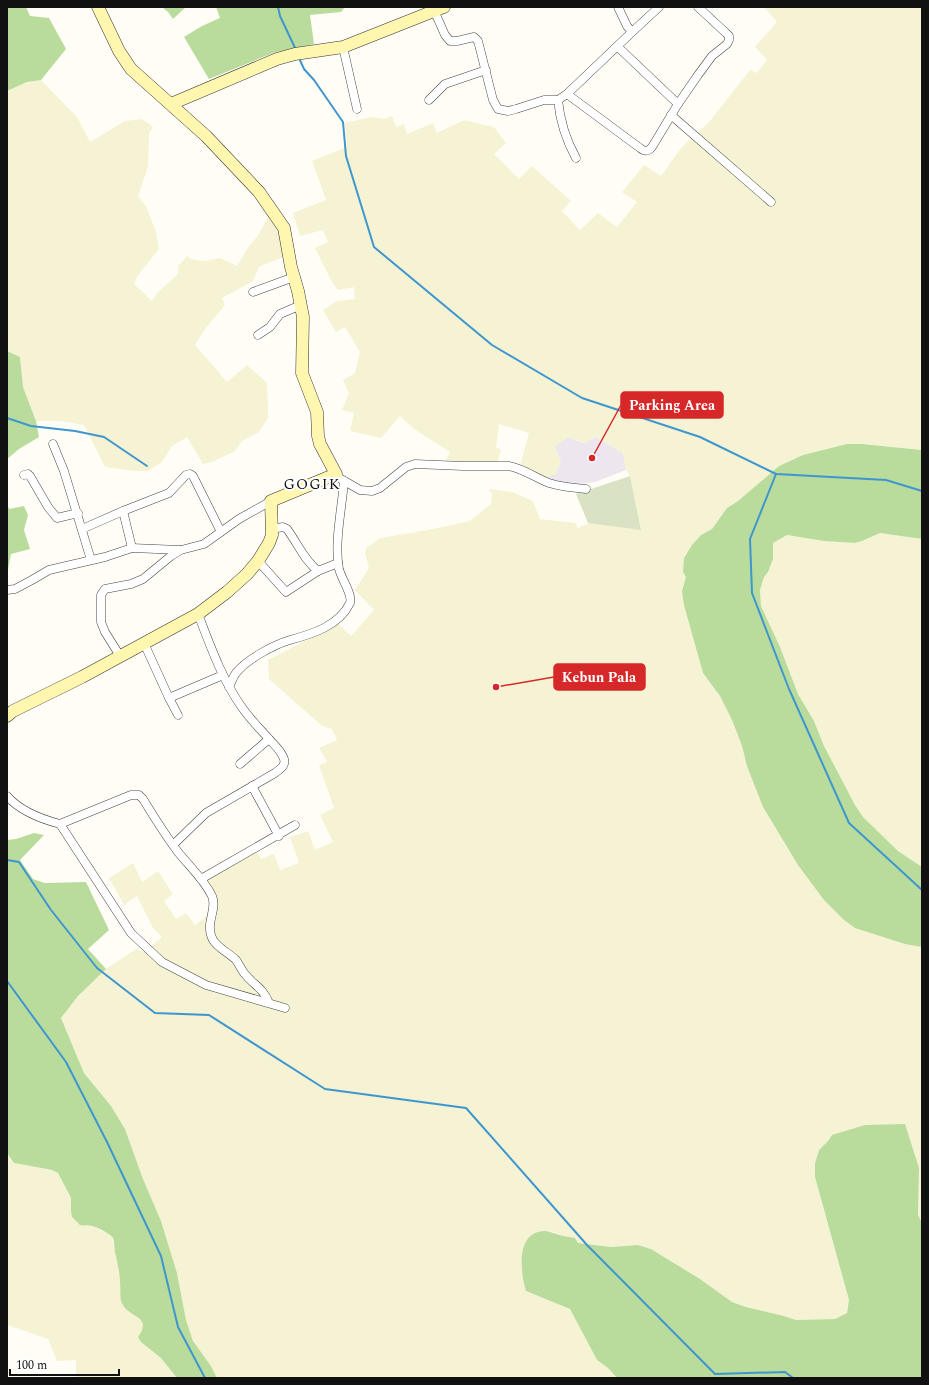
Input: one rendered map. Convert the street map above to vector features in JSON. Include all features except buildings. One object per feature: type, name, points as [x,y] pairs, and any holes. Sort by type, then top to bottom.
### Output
[{"type":"street","points":[[98,7],[126,63],[136,75],[206,136],[259,192],[284,228],[291,267],[301,305],[303,328],[302,373],[316,412],[320,444],[340,478],[360,490],[372,491],[380,488],[406,467],[415,464],[509,466],[516,467],[549,483],[568,488],[586,489]]},
{"type":"street","points":[[618,7],[627,26],[632,32]]},
{"type":"street","points":[[171,104],[277,60],[299,53],[328,50],[343,46],[437,9],[445,35],[450,41],[474,37],[476,38],[480,45],[493,100],[498,109],[508,111],[544,100],[558,100],[567,94],[659,7]]},
{"type":"street","points":[[567,94],[645,151],[649,151],[678,104],[712,56],[728,44],[729,36],[698,7]]},
{"type":"street","points":[[343,46],[357,109]]},
{"type":"street","points":[[618,47],[678,104]]},
{"type":"street","points":[[428,100],[446,84],[486,70]]},
{"type":"street","points":[[558,100],[563,131],[576,158]]},
{"type":"street","points":[[671,115],[771,202]]},
{"type":"street","points":[[253,292],[294,277]]},
{"type":"street","points":[[258,335],[270,327],[280,314],[301,305]]},
{"type":"street","points":[[53,444],[62,463],[91,560]]},
{"type":"street","points":[[24,475],[28,474],[30,476],[48,507],[57,518],[78,513]]},
{"type":"street","points":[[82,529],[169,493],[186,475],[190,474],[195,480],[221,532]]},
{"type":"street","points":[[7,590],[32,580],[49,570],[105,557],[132,548],[181,550],[204,544],[239,519],[271,501],[340,478]]},
{"type":"street","points":[[229,687],[235,674],[242,666],[274,646],[300,638],[324,628],[338,618],[350,602],[350,596],[340,575],[338,563],[340,478]]},
{"type":"street","points":[[9,710],[82,677],[198,614],[227,592],[248,574],[269,543],[272,535],[271,501]]},
{"type":"street","points":[[123,511],[132,548]]},
{"type":"street","points":[[271,529],[283,527],[287,529],[311,566],[318,571]]},
{"type":"street","points":[[120,656],[105,632],[101,622],[101,595],[106,590],[131,584],[142,579],[165,560],[181,550]]},
{"type":"street","points":[[258,561],[286,592],[318,571],[338,563]]},
{"type":"street","points":[[173,845],[206,813],[282,768],[285,761],[280,751],[242,707],[229,687],[198,614]]},
{"type":"street","points":[[144,643],[178,715]]},
{"type":"street","points":[[169,698],[224,675]]},
{"type":"street","points":[[240,764],[269,739]]},
{"type":"street","points":[[252,786],[279,836]]},
{"type":"street","points":[[7,796],[13,804],[23,810],[60,824],[135,794],[143,799],[161,830],[201,879],[212,896],[213,906],[209,928],[214,942],[236,960],[244,974],[260,987],[269,1003]]},
{"type":"street","points":[[60,824],[131,933],[162,962],[206,985],[285,1008]]},
{"type":"street","points":[[201,879],[279,836],[295,825]]},
{"type":"shaded area","points":[[764,7],[922,7],[922,450],[847,444],[803,455],[779,466],[738,501],[727,508],[712,529],[701,535],[692,545],[684,558],[686,577],[682,591],[703,673],[720,696],[732,720],[742,746],[747,766],[918,946],[922,947],[922,1223],[918,1215],[919,1168],[832,1135],[819,1150],[815,1163],[815,1177],[849,1300],[847,1313],[835,1319],[796,1320],[746,1307],[732,1302],[700,1279],[651,1249],[638,1245],[611,1247],[578,1243],[575,1238],[562,1236],[550,1231],[526,1291],[570,1309],[597,1360],[608,1368],[617,1378],[217,1378],[211,1366],[193,1341],[186,1320],[177,1273],[161,1221],[143,1179],[125,1129],[111,1106],[84,1073],[61,1018],[78,996],[106,969],[136,949],[144,952],[162,937],[153,928],[137,896],[124,905],[109,878],[133,863],[142,882],[158,871],[173,894],[164,901],[176,919],[186,913],[195,925],[216,909],[205,880],[257,852],[261,859],[274,854],[280,870],[299,863],[290,837],[308,831],[315,850],[333,842],[320,815],[334,808],[319,765],[327,762],[319,748],[337,740],[332,729],[322,726],[269,679],[268,660],[338,624],[351,636],[374,610],[355,590],[369,568],[365,553],[366,548],[380,538],[470,521],[491,504],[492,494],[489,489],[512,492],[533,501],[540,519],[575,523],[578,528],[589,523],[641,529],[630,476],[626,470],[623,453],[596,437],[584,443],[568,437],[555,446],[561,462],[556,474],[548,477],[548,480],[520,466],[529,433],[499,424],[496,448],[501,449],[497,464],[445,462],[450,452],[414,429],[400,416],[381,438],[350,431],[354,413],[342,410],[349,393],[343,380],[355,373],[360,352],[345,327],[336,332],[323,310],[337,301],[355,299],[354,287],[338,290],[332,282],[315,248],[328,242],[323,230],[300,236],[293,213],[326,200],[312,161],[347,147],[345,123],[372,117],[384,119],[392,116],[396,127],[404,124],[407,134],[433,123],[437,133],[464,120],[494,127],[506,143],[494,154],[519,179],[532,166],[571,201],[562,211],[580,230],[598,213],[617,227],[637,202],[622,192],[644,165],[661,176],[681,148],[710,121],[750,70],[757,73],[767,60],[755,47],[777,22]]},
{"type":"shaded area","points":[[41,80],[77,117],[90,142],[125,121],[142,119],[153,127],[149,134],[148,167],[138,196],[146,206],[156,232],[159,249],[138,275],[134,284],[152,301],[157,293],[178,274],[178,266],[187,256],[191,259],[203,261],[220,258],[237,266],[249,246],[257,237],[269,216],[277,224],[286,257],[259,267],[253,281],[222,298],[225,305],[205,329],[195,345],[227,382],[247,365],[267,383],[268,418],[259,432],[242,441],[235,451],[212,462],[203,464],[187,437],[172,446],[162,462],[148,471],[134,471],[105,467],[84,425],[60,421],[36,421],[23,387],[20,357],[7,351],[7,91],[27,82]]},
{"type":"shaded area","points":[[568,437],[584,443],[596,437],[623,453],[626,470],[595,482],[568,486],[548,480],[555,446]]},
{"type":"shaded area","points":[[880,533],[922,539],[922,867],[898,851],[863,817],[855,805],[824,746],[814,721],[798,694],[780,647],[761,606],[760,590],[764,577],[768,572],[773,559],[773,543],[787,535],[824,541],[855,543]]},
{"type":"shaded area","points":[[7,1153],[14,1163],[52,1170],[58,1173],[71,1198],[71,1211],[86,1226],[93,1226],[101,1231],[108,1232],[112,1237],[120,1269],[121,1299],[136,1316],[142,1319],[144,1325],[142,1331],[151,1350],[161,1358],[177,1378],[76,1378],[76,1360],[57,1361],[48,1339],[7,1325]]},
{"type":"green space","points":[[7,7],[26,7],[30,16],[49,18],[66,49],[41,80],[27,82],[7,91]]},
{"type":"green space","points":[[162,7],[186,7],[173,19]]},
{"type":"green space","points":[[216,7],[345,7],[341,12],[310,15],[314,44],[273,53],[209,79],[184,37],[202,26],[220,18]]},
{"type":"green space","points":[[7,351],[20,357],[23,387],[36,421],[39,437],[19,449],[7,459]]},
{"type":"green space","points":[[847,444],[922,450],[922,539],[880,533],[855,543],[824,541],[787,535],[773,543],[773,559],[768,572],[764,577],[760,590],[761,606],[780,647],[798,694],[814,721],[824,746],[855,805],[863,817],[898,851],[922,867],[922,947],[905,944],[855,928],[844,920],[824,900],[798,865],[763,807],[747,766],[742,746],[732,720],[720,696],[703,673],[684,605],[682,591],[686,577],[683,572],[684,558],[692,545],[701,535],[712,529],[727,508],[738,501],[779,466],[803,455]]},
{"type":"green space","points":[[630,476],[641,530],[588,523],[576,494]]},
{"type":"green space","points":[[7,503],[9,509],[24,506],[28,515],[24,530],[30,549],[11,554],[8,570],[7,569]]},
{"type":"green space","points":[[34,833],[44,835],[20,860],[33,879],[45,883],[86,882],[109,930],[88,949],[106,969],[78,996],[61,1018],[84,1073],[111,1106],[125,1129],[143,1179],[161,1221],[177,1273],[186,1320],[193,1341],[211,1366],[217,1378],[177,1378],[161,1358],[141,1342],[138,1337],[142,1330],[142,1321],[126,1309],[121,1300],[119,1273],[112,1236],[97,1228],[80,1225],[72,1217],[71,1198],[58,1173],[52,1170],[14,1163],[7,1153],[7,840],[16,839]]},
{"type":"green space","points":[[905,1124],[919,1168],[918,1215],[922,1223],[922,1378],[617,1378],[608,1368],[597,1360],[570,1309],[526,1291],[522,1267],[523,1249],[531,1236],[538,1232],[544,1231],[575,1238],[578,1243],[611,1247],[638,1245],[651,1249],[700,1279],[732,1302],[746,1307],[796,1320],[835,1319],[847,1313],[849,1300],[815,1177],[815,1163],[819,1150],[832,1135],[865,1125]]},
{"type":"waterway","points":[[278,7],[280,16],[296,50]]},
{"type":"waterway","points":[[299,58],[304,69],[314,80],[343,122],[346,156],[374,247],[492,345],[582,398],[700,437],[776,474],[886,480],[922,491]]},
{"type":"waterway","points":[[7,418],[31,426],[75,431],[104,437],[147,466]]},
{"type":"waterway","points":[[776,474],[750,539],[752,593],[789,689],[849,823],[922,890]]},
{"type":"waterway","points":[[7,860],[19,862],[51,910],[97,968],[155,1013],[209,1015],[325,1089],[466,1108],[587,1245],[715,1374],[785,1372],[793,1378]]},
{"type":"waterway","points":[[7,981],[66,1062],[107,1142],[161,1256],[178,1327],[205,1378]]},
{"type":"place","name":"Parking Area","points":[[592,458]]},
{"type":"place","name":"Kebun Pala","points":[[496,687]]},
{"type":"district","name":"GOGIK","points":[[312,484]]}]
